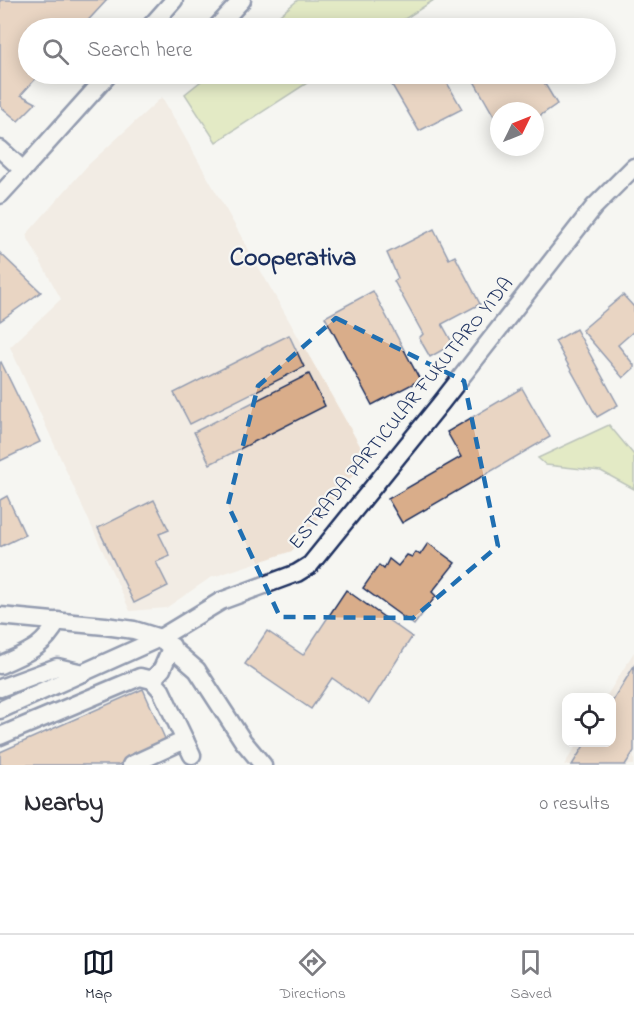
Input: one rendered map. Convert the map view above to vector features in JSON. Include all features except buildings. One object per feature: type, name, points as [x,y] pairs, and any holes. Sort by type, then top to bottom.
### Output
[{"type":"street","points":[[158,18],[174,0]]},
{"type":"street","points":[[225,18],[242,0]]},
{"type":"street","points":[[0,195],[100,84]]},
{"type":"street","points":[[0,149],[23,170]]},
{"type":"street","name":"ESTRADA PARTICULAR FUKUTARO YIDA","points":[[0,710],[82,673],[166,642],[221,601],[297,573],[310,565],[441,403],[594,207],[634,167]]},
{"type":"street","points":[[0,616],[115,627],[166,642],[197,670],[243,741],[263,765]]},
{"type":"street","points":[[0,665],[39,646],[50,635],[58,621]]},
{"type":"street","points":[[153,680],[162,669],[166,642]]},
{"type":"street","points":[[0,688],[57,667],[82,673]]},
{"type":"street","points":[[0,736],[130,679],[140,677],[153,680],[160,690],[188,748],[131,765]]},
{"type":"highlighted area","points":[[336,318],[464,381],[498,546],[413,618],[280,617],[228,505],[258,386]]},
{"type":"shaded area","points":[[162,97],[367,458],[292,551],[210,578],[166,608],[130,611],[10,347],[61,299],[26,235],[88,165]]},
{"type":"shaded area","points":[[634,652],[634,765],[564,765],[575,747],[616,747],[616,693],[608,693]]},
{"type":"green space","points":[[298,0],[434,0],[406,18],[276,18]]},
{"type":"green space","points":[[198,84],[306,84],[216,142],[185,94]]},
{"type":"green space","points":[[609,425],[634,455],[634,489],[601,471],[546,465],[538,458]]},
{"type":"district","name":"Cooperativa","points":[[293,259]]}]
